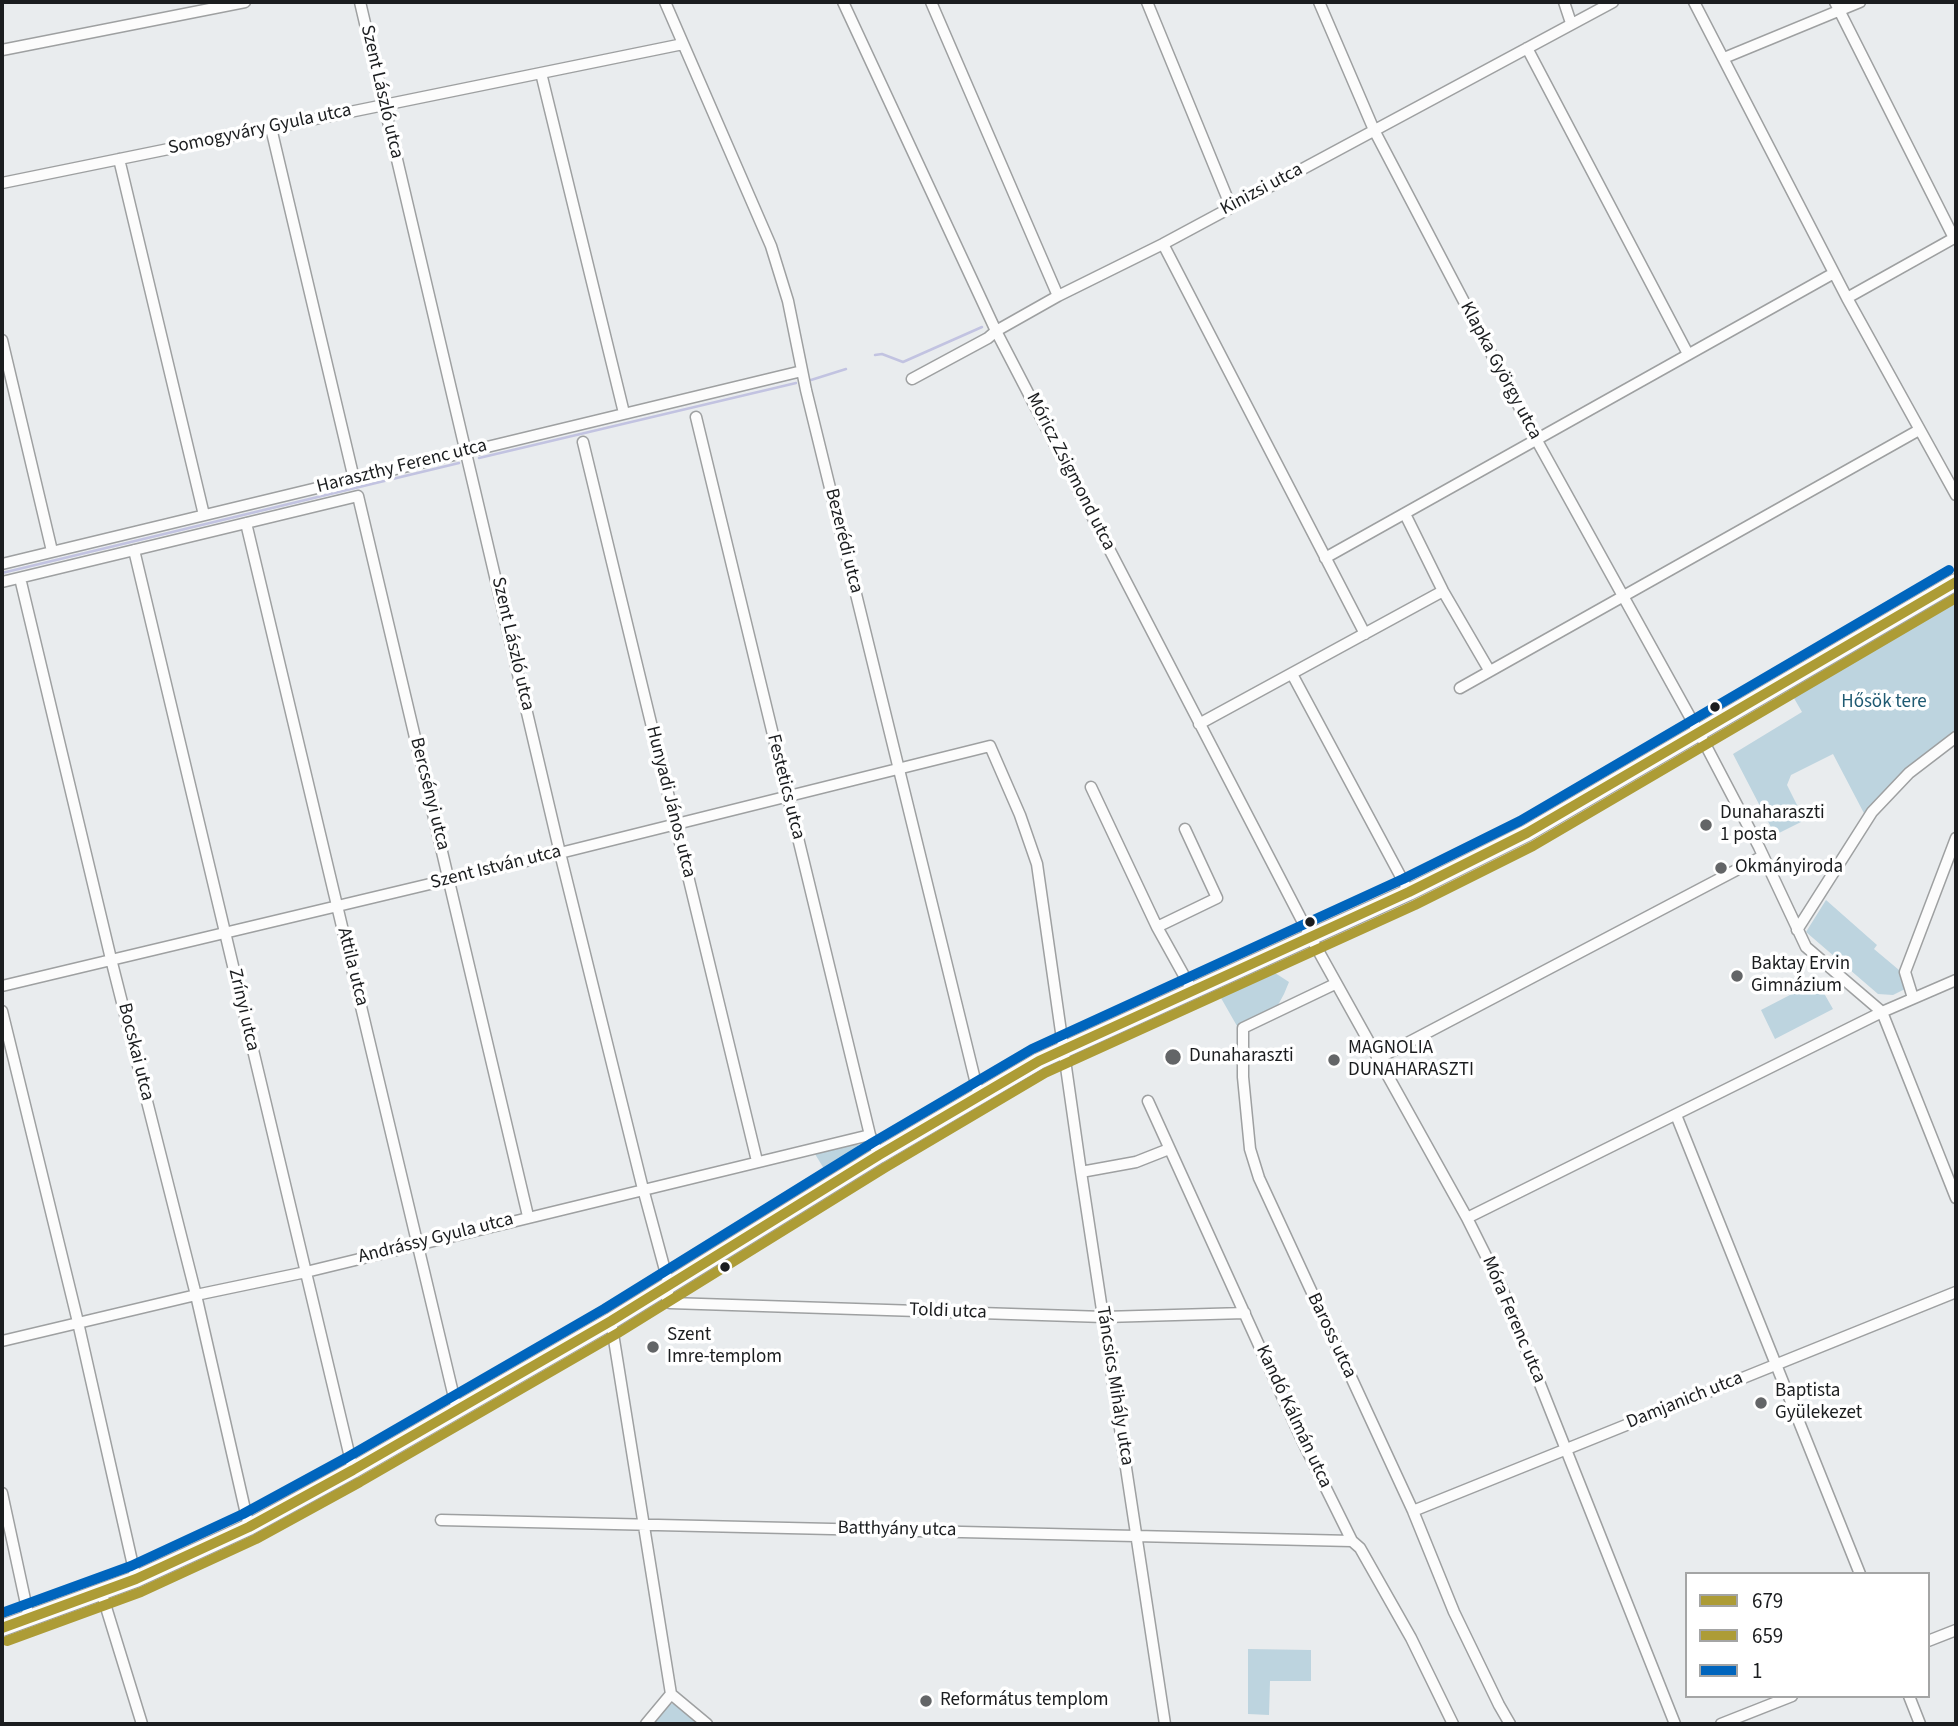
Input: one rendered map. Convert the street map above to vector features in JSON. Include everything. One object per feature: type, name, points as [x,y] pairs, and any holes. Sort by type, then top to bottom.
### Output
[{"type":"main road","points":[[2,1628],[136,1579],[249,1527],[611,1321],[879,1155],[1064,1048],[1409,892],[1527,833],[1956,582]]},
{"type":"street","points":[[2,50],[245,2]]},
{"type":"street","name":"Szent László utca","points":[[360,2],[560,853],[669,1285]]},
{"type":"street","name":"Bezerédi utca","points":[[665,2],[771,246],[788,301],[802,371],[979,1096]]},
{"type":"street","name":"Móricz Zsigmond utca","points":[[843,2],[996,331],[1310,936]]},
{"type":"street","points":[[931,2],[1058,296]]},
{"type":"street","points":[[1147,2],[1231,207]]},
{"type":"street","name":"Klapka György utca","points":[[1319,2],[1374,130],[1536,439],[1699,732],[1806,947],[1882,1012]]},
{"type":"street","points":[[1564,2],[1572,23]]},
{"type":"street","name":"Kinizsi utca","points":[[912,379],[1058,296],[1163,244],[1613,2]]},
{"type":"street","points":[[1694,2],[1847,298],[1956,495]]},
{"type":"street","points":[[1724,58],[1837,6],[1860,2]]},
{"type":"street","points":[[1837,6],[1955,237],[1847,298]]},
{"type":"street","name":"Somogyváry Gyula utca","points":[[2,183],[683,44]]},
{"type":"street","points":[[1527,48],[1688,354]]},
{"type":"street","points":[[541,73],[624,413]]},
{"type":"street","points":[[271,128],[354,479]]},
{"type":"street","points":[[119,159],[204,515]]},
{"type":"street","points":[[1163,244],[1365,634]]},
{"type":"street","points":[[1325,558],[1834,273]]},
{"type":"street","points":[[2,340],[52,551]]},
{"type":"street","name":"Haraszthy Ferenc utca","points":[[2,564],[802,371]]},
{"type":"street","name":"Festetics utca","points":[[695,417],[870,1135],[879,1155]]},
{"type":"street","points":[[1461,688],[1919,430]]},
{"type":"street","name":"Hunyadi János utca","points":[[583,442],[757,1161]]},
{"type":"street","name":"Bercsényi utca","points":[[246,523],[358,496],[528,1216]]},
{"type":"street","points":[[1405,514],[1443,591],[1489,670]]},
{"type":"street","points":[[2,582],[246,523]]},
{"type":"street","name":"Attila utca","points":[[246,523],[457,1410]]},
{"type":"street","name":"Zrínyi utca","points":[[134,550],[353,1470]]},
{"type":"street","name":"Bocskai utca","points":[[20,578],[111,959],[196,1295],[249,1527]]},
{"type":"street","points":[[1199,724],[1443,591]]},
{"type":"street","points":[[1292,674],[1409,892]]},
{"type":"street","points":[[1797,930],[1872,812],[1909,773],[1956,737]]},
{"type":"street","name":"Szent István utca","points":[[2,986],[450,880],[990,746]]},
{"type":"street","name":"Táncsics Mihály utca","points":[[990,746],[1037,864],[1165,1724]]},
{"type":"street","points":[[1091,787],[1157,928],[1192,989]]},
{"type":"street","points":[[1157,928],[1217,898],[1185,829]]},
{"type":"street","points":[[1913,998],[1905,972],[1956,838]]},
{"type":"street","points":[[1377,1059],[1763,856]]},
{"type":"street","name":"Móra Ferenc utca","points":[[1310,936],[1468,1217],[1502,1286],[1675,1724]]},
{"type":"street","points":[[1468,1217],[1882,1012],[1956,980]]},
{"type":"street","name":"Baross utca","points":[[1335,984],[1243,1027],[1243,1077],[1250,1149],[1259,1178],[1413,1511],[1454,1612],[1510,1724]]},
{"type":"street","points":[[2,1011],[78,1323],[136,1579]]},
{"type":"street","points":[[1882,1012],[1956,1198]]},
{"type":"street","name":"Kandó Kálmán utca","points":[[1148,1101],[1302,1440],[1352,1541],[1360,1548],[1411,1638],[1453,1724]]},
{"type":"street","points":[[1676,1115],[1859,1572]]},
{"type":"street","name":"Andrássy Gyula utca","points":[[2,1340],[306,1272],[870,1135]]},
{"type":"street","points":[[1081,1172],[1136,1162],[1169,1149]]},
{"type":"street","name":"Toldi utca","points":[[669,1285],[667,1300],[670,1303],[1104,1317],[1245,1313]]},
{"type":"street","name":"Damjanich utca","points":[[1413,1511],[1956,1292]]},
{"type":"street","points":[[611,1321],[671,1694],[707,1724]]},
{"type":"street","points":[[2,1493],[29,1618]]},
{"type":"street","name":"Batthyány utca","points":[[441,1520],[1352,1541]]},
{"type":"street","points":[[101,1591],[142,1724]]},
{"type":"street","points":[[1930,1641],[1956,1630]]},
{"type":"street","points":[[646,1724],[671,1694]]},
{"type":"street","points":[[1721,1724],[1787,1698]]},
{"type":"street","points":[[1910,1698],[1920,1724]]},
{"type":"green space","name":"Hősök tere","points":[[1956,577],[1956,737],[1867,819],[1833,754],[1791,775],[1787,785],[1803,817],[1801,822],[1775,835],[1733,754],[1802,712],[1784,681]]},
{"type":"green space","points":[[1826,900],[1877,945],[1874,949],[1899,970],[1907,988],[1893,995],[1878,994],[1806,932]]},
{"type":"green space","points":[[1263,971],[1272,971],[1289,982],[1284,994],[1278,1005],[1237,1026],[1217,991]]},
{"type":"green space","points":[[1817,981],[1833,1009],[1775,1039],[1761,1010]]},
{"type":"green space","points":[[858,1145],[863,1157],[829,1177],[815,1154]]},
{"type":"green space","points":[[1248,1649],[1311,1650],[1311,1681],[1270,1681],[1269,1715],[1248,1714]]},
{"type":"green space","points":[[670,1704],[679,1704],[703,1724],[653,1724]]},
{"type":"waterway","points":[[875,355],[882,354],[903,362],[982,327]]},
{"type":"waterway","points":[[811,380],[846,369]]},
{"type":"waterway","points":[[479,458],[796,383]]},
{"type":"waterway","points":[[2,573],[459,463]]},
{"type":"transit line","name":"1","points":[[2,1613],[131,1566],[243,1514],[346,1458],[604,1309],[872,1143],[1032,1049],[1403,879],[1520,821],[1949,570]]},
{"type":"transit line","name":"679","points":[[2,1628],[136,1579],[249,1527],[611,1321],[879,1155],[1039,1061],[1409,892],[1527,833],[1956,582]]},
{"type":"transit line","name":"659","points":[[7,1641],[141,1592],[256,1539],[618,1333],[886,1167],[1045,1073],[1415,905],[1533,846],[1956,598]]},
{"type":"place","name":"Dunaharaszti 1 posta","points":[[1706,825]]},
{"type":"place","name":"Okmányiroda","points":[[1721,868]]},
{"type":"place","name":"Baktay Ervin Gimnázium","points":[[1737,976]]},
{"type":"place","name":"Dunaharaszti","points":[[1173,1057]]},
{"type":"place","name":"MAGNOLIA DUNAHARASZTI","points":[[1334,1060]]},
{"type":"place","name":"Szent Imre-templom","points":[[653,1347]]},
{"type":"place","name":"Baptista Gyülekezet","points":[[1761,1403]]},
{"type":"place","name":"Református templom","points":[[926,1701]]}]
